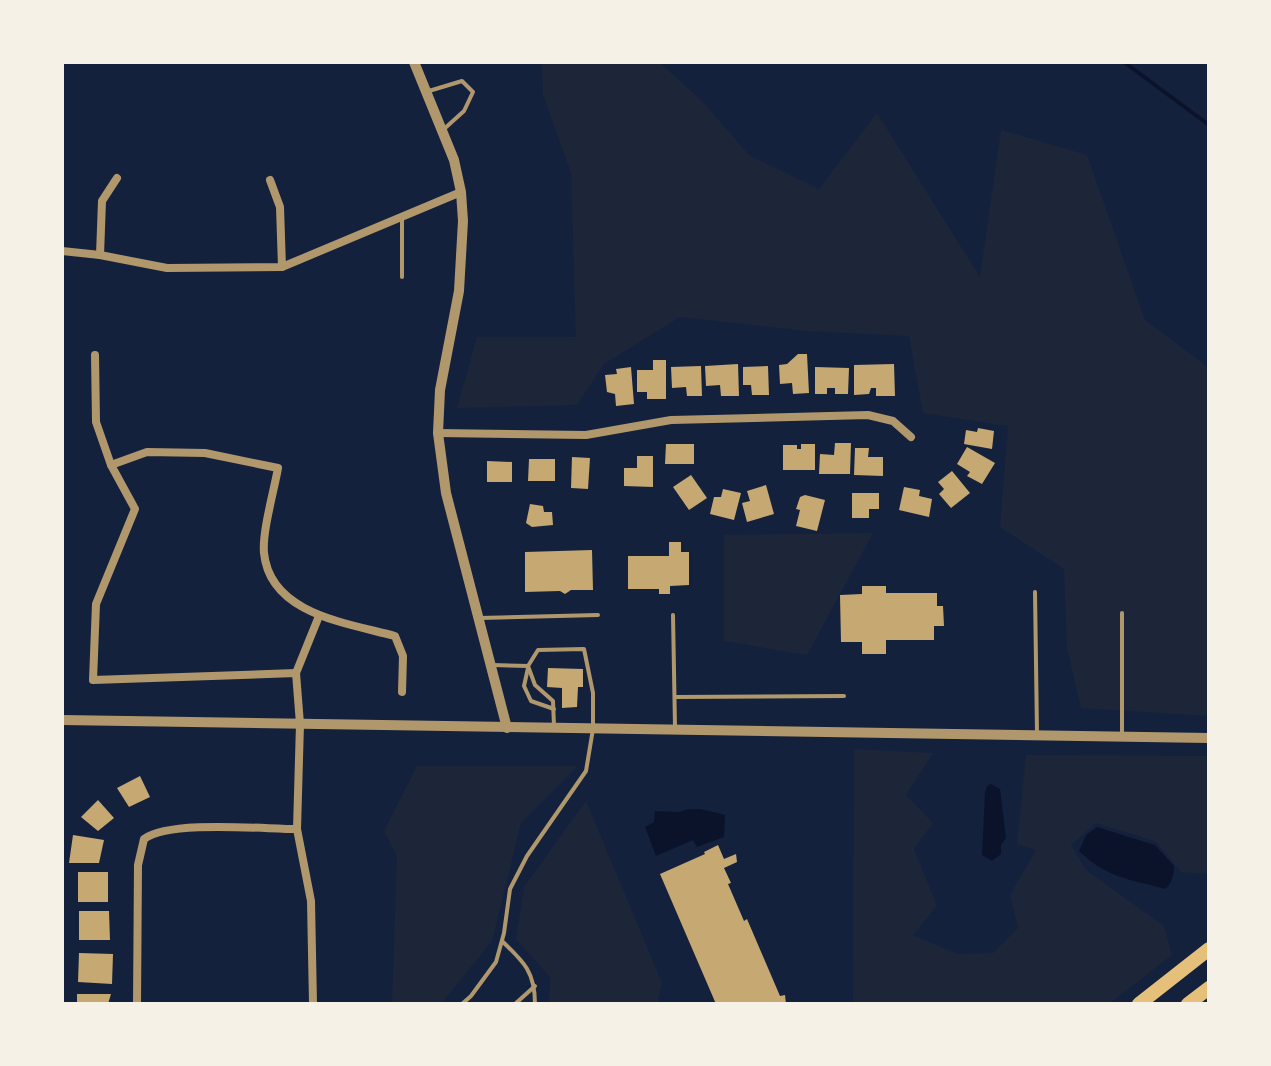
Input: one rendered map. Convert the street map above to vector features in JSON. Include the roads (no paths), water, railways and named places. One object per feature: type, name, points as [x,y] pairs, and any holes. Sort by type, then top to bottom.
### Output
[{"type":"highway","points":[[1139,1004],[1209,949]]},
{"type":"highway","points":[[1188,1004],[1209,988]]},
{"type":"street","points":[[414,62],[454,160],[461,192],[463,221],[459,291],[440,390],[438,433],[446,493],[507,728]]},
{"type":"street","points":[[100,255],[102,201],[117,178]]},
{"type":"street","points":[[270,180],[280,207],[282,267]]},
{"type":"street","points":[[62,251],[167,268],[282,267],[461,192]]},
{"type":"street","points":[[95,355],[96,422],[111,465],[135,509],[96,604],[93,680],[296,673]]},
{"type":"street","points":[[438,433],[586,435],[671,420],[868,415],[893,421],[911,437]]},
{"type":"street","points":[[111,465],[147,452],[205,453],[278,468],[264,550],[268,574],[289,598],[319,616],[395,636],[403,656],[402,692]]},
{"type":"street","points":[[313,1004],[311,901],[297,829],[300,724],[296,673],[319,616]]},
{"type":"street","points":[[62,720],[1209,738]]},
{"type":"street","points":[[137,1004],[138,865],[144,839],[152,833],[176,829],[297,829]]},
{"type":"lane","points":[[427,92],[462,81],[473,92],[464,111],[442,130]]},
{"type":"lane","points":[[402,217],[402,277]]},
{"type":"lane","points":[[1035,592],[1037,735]]},
{"type":"lane","points":[[1122,613],[1122,736]]},
{"type":"lane","points":[[478,618],[598,615]]},
{"type":"lane","points":[[673,615],[675,730]]},
{"type":"lane","points":[[462,1004],[496,962],[510,889],[527,856],[586,771],[593,729],[593,693],[584,649],[538,650],[528,666],[524,686],[531,701],[554,709]]},
{"type":"lane","points":[[491,664],[528,666]]},
{"type":"lane","points":[[528,666],[535,685],[553,701],[554,728]]},
{"type":"lane","points":[[675,697],[844,696]]},
{"type":"lane","points":[[502,941],[525,964],[535,986],[535,1004]]},
{"type":"lane","points":[[515,1004],[535,986]]},
{"type":"waterway","points":[[1124,62],[1209,125]]}]
